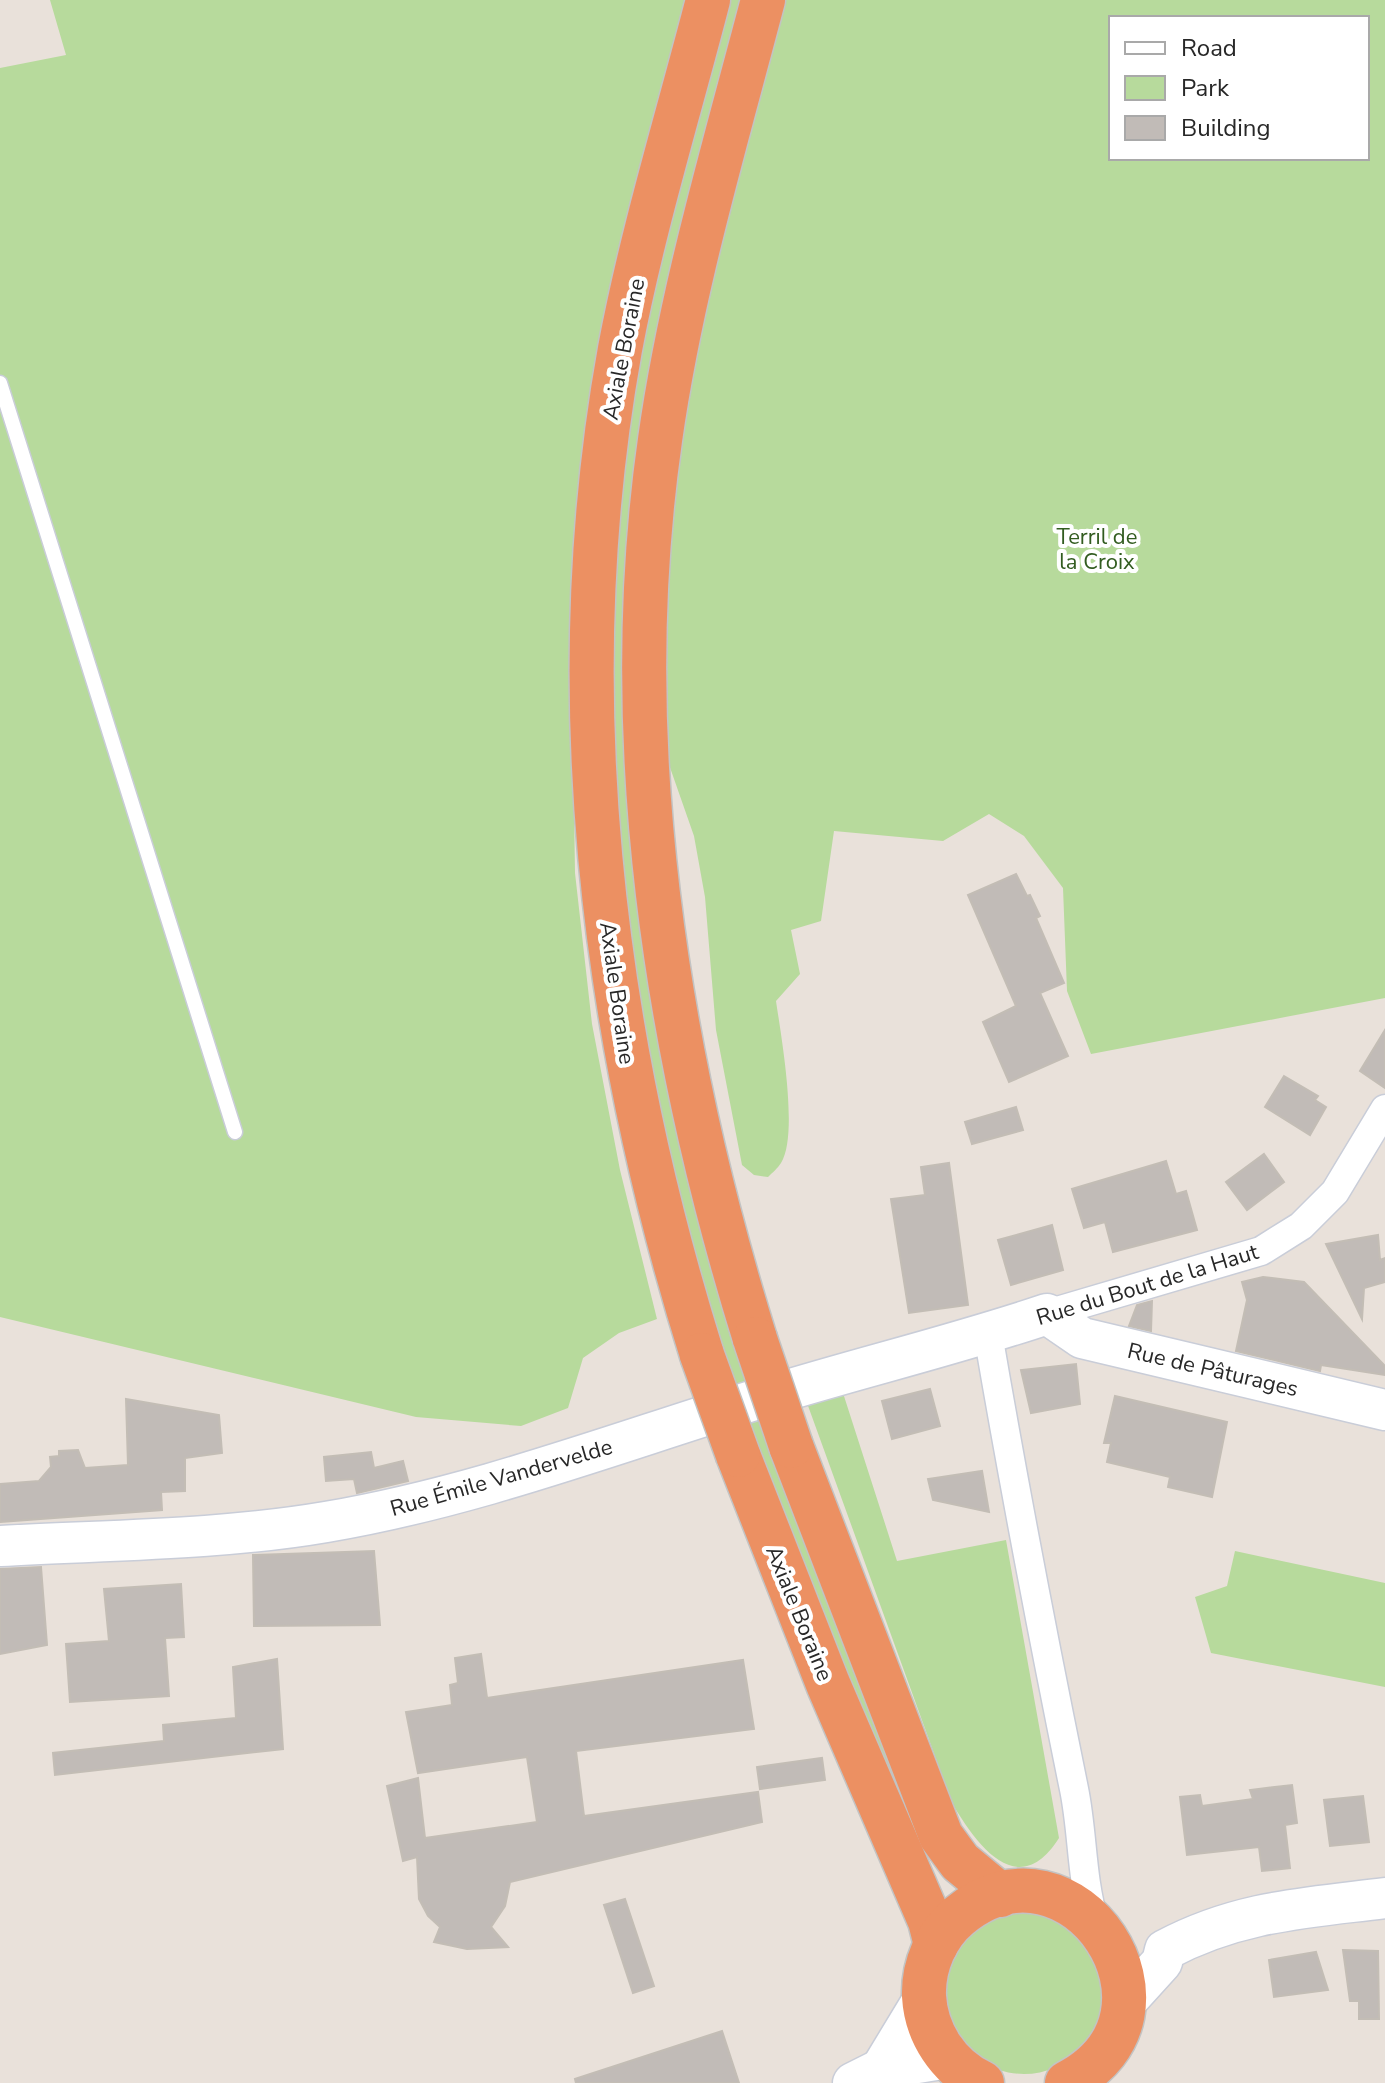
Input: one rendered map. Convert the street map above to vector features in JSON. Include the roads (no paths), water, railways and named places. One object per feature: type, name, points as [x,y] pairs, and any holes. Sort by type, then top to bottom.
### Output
[{"type":"highway","name":"Axiale Boraine","points":[[708,0],[620,349],[596,551],[592,692],[596,826],[629,1069],[663,1220],[702,1355],[828,1684],[930,1921],[936,1945]]},
{"type":"highway","points":[[763,0],[673,354],[650,531],[646,614],[648,745],[662,923],[700,1145],[755,1339],[791,1446],[941,1836],[960,1862],[1018,1894],[1071,1904],[1102,1932],[1121,1968],[1123,2005],[1116,2032],[1102,2056],[1067,2083]]},
{"type":"highway","points":[[965,2070],[933,2034],[924,1998],[926,1971],[936,1945],[966,1911],[1018,1894]]},
{"type":"street","name":"Rue du Bout de la Haut","points":[[988,1334],[1261,1251],[1301,1226],[1335,1192],[1385,1109]]},
{"type":"street","name":"Rue de Pâturages","points":[[1047,1314],[1082,1338],[1385,1410]]},
{"type":"street","name":"Rue Émile Vandervelde","points":[[0,1546],[282,1529],[381,1512],[554,1467],[818,1380],[988,1334]]},
{"type":"street","points":[[988,1334],[1022,1536],[1081,1823],[1081,1849],[1102,1932],[1165,1950],[1211,1927],[1250,1916],[1385,1898]]},
{"type":"street","points":[[1018,1894],[1069,1865],[1081,1849]]},
{"type":"street","points":[[1123,2005],[1162,1962],[1165,1950]]},
{"type":"street","points":[[867,2078],[924,1998]]},
{"type":"street","points":[[867,2078],[965,2070]]},
{"type":"lane","points":[[0,383],[235,1132]]},
{"type":"park label","name":"Terril de la Croix","points":[[1097,548]]}]
